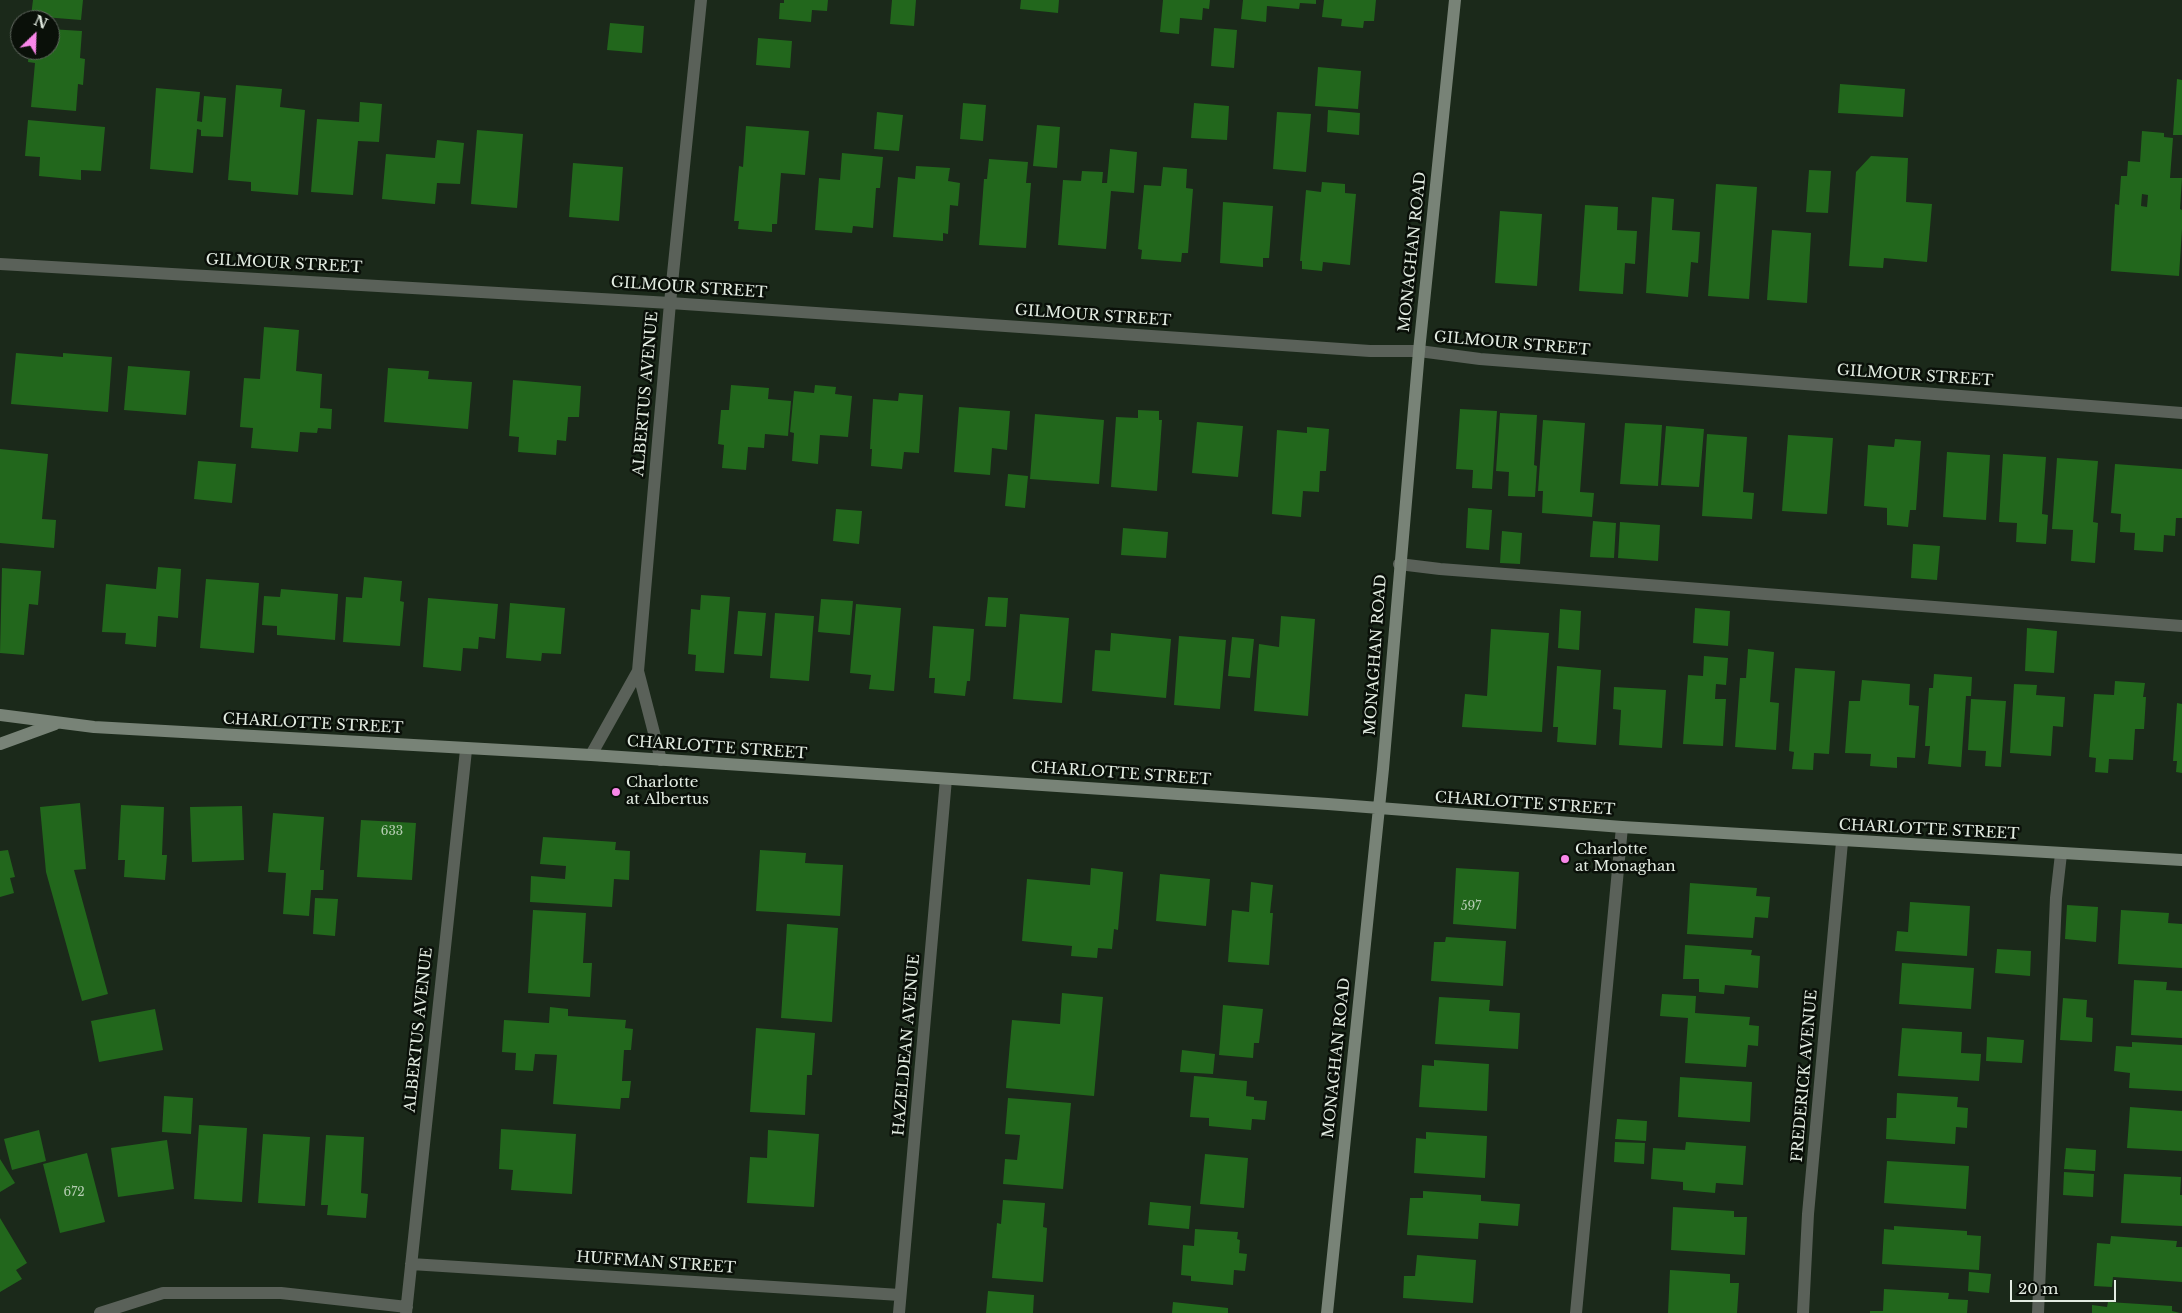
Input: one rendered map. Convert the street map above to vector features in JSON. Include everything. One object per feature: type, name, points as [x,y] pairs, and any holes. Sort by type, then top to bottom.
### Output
[{"type":"main road","name":"MONAGHAN ROAD","points":[[1328,1313],[1378,809],[1418,352],[1455,0]]},
{"type":"main road","name":"CHARLOTTE STREET","points":[[0,715],[94,727],[466,750],[591,755],[1328,804],[1842,842],[2182,860]]},
{"type":"main road","name":"CHARLOTTE STREET","points":[[0,744],[58,723]]},
{"type":"street","name":"ALBERTUS AVENUE","points":[[661,760],[638,671],[670,303],[701,0]]},
{"type":"street","name":"GILMOUR STREET","points":[[0,264],[670,303],[1370,351],[1418,352],[1480,359],[2182,413]]},
{"type":"street","points":[[1399,564],[1440,569],[2182,626]]},
{"type":"street","name":"ALBERTUS AVENUE","points":[[591,755],[638,671]]},
{"type":"street","name":"ALBERTUS AVENUE","points":[[406,1310],[466,750]]},
{"type":"street","name":"HAZELDEAN AVENUE","points":[[899,1313],[946,779]]},
{"type":"street","points":[[1576,1313],[1622,827]]},
{"type":"street","name":"FREDERICK AVENUE","points":[[1803,1313],[1808,1214],[1842,842]]},
{"type":"street","points":[[2038,1313],[2055,908],[2061,854]]},
{"type":"street","name":"HUFFMAN STREET","points":[[411,1264],[900,1296]]},
{"type":"street","points":[[100,1313],[163,1293],[282,1293],[406,1310]]},
{"type":"building","points":[[33,0],[83,0],[81,20],[60,18],[60,10],[32,10]]},
{"type":"building","points":[[784,0],[828,0],[827,11],[812,10],[811,22],[779,19],[780,3],[784,3]]},
{"type":"building","points":[[892,0],[916,0],[914,26],[890,24]]},
{"type":"building","points":[[1021,0],[1059,0],[1058,13],[1020,9]]},
{"type":"building","points":[[1163,0],[1210,0],[1209,9],[1203,8],[1202,20],[1180,18],[1179,34],[1160,32]]},
{"type":"building","points":[[1243,0],[1316,0],[1316,4],[1300,3],[1299,9],[1267,6],[1266,22],[1241,19]]},
{"type":"building","points":[[1324,0],[1376,0],[1374,21],[1364,21],[1363,28],[1341,26],[1342,19],[1322,17]]},
{"type":"building","points":[[610,23],[644,26],[642,53],[607,50]]},
{"type":"building","points":[[1214,28],[1237,30],[1234,68],[1211,66]]},
{"type":"building","points":[[60,30],[82,31],[80,58],[85,59],[83,85],[78,84],[76,111],[31,107],[35,63],[28,62],[28,60],[60,60]]},
{"type":"building","points":[[758,38],[792,41],[790,68],[756,65]]},
{"type":"building","points":[[1318,67],[1361,71],[1358,109],[1315,106]]},
{"type":"building","points":[[2177,79],[2182,80],[2182,135],[2173,135]]},
{"type":"building","points":[[1840,84],[1905,89],[1903,117],[1838,113]]},
{"type":"building","points":[[236,85],[282,89],[280,107],[305,110],[298,195],[251,191],[251,182],[228,180]]},
{"type":"building","points":[[156,88],[200,92],[197,121],[202,122],[204,96],[226,98],[223,137],[201,136],[201,130],[197,129],[193,173],[150,169]]},
{"type":"building","points":[[360,102],[382,104],[379,142],[358,141],[353,195],[311,192],[317,119],[359,122]]},
{"type":"building","points":[[963,103],[986,105],[983,141],[960,139]]},
{"type":"building","points":[[1194,103],[1229,106],[1227,140],[1191,138]]},
{"type":"building","points":[[1328,110],[1360,113],[1359,135],[1327,132]]},
{"type":"building","points":[[877,112],[903,115],[899,151],[874,149]]},
{"type":"building","points":[[1277,112],[1311,114],[1306,172],[1273,169]]},
{"type":"building","points":[[28,120],[105,127],[101,171],[81,170],[81,180],[39,176],[40,157],[25,156]]},
{"type":"building","points":[[1037,125],[1060,127],[1057,168],[1033,166]]},
{"type":"building","points":[[746,126],[809,131],[805,175],[781,173],[777,224],[772,224],[772,232],[738,229],[739,221],[734,221],[739,166],[743,167]]},
{"type":"building","points":[[477,130],[523,134],[517,208],[471,204]]},
{"type":"building","points":[[2142,131],[2164,133],[2164,137],[2173,138],[2170,178],[2182,178],[2180,209],[2182,210],[2182,229],[2179,276],[2111,271],[2115,204],[2119,205],[2121,176],[2127,176],[2128,161],[2140,162]],"holes":[[[2142,194],[2148,195],[2147,207],[2141,206]]]},
{"type":"building","points":[[437,140],[464,143],[460,184],[437,183],[435,204],[382,199],[386,154],[435,158]]},
{"type":"building","points":[[1110,149],[1137,152],[1134,193],[1111,191],[1106,249],[1058,245],[1063,180],[1081,181],[1082,171],[1103,172],[1102,183],[1107,183]]},
{"type":"building","points":[[842,153],[883,157],[880,188],[876,188],[873,228],[853,226],[852,233],[815,230],[819,178],[840,180]]},
{"type":"building","points":[[1871,156],[1908,158],[1906,202],[1932,204],[1927,262],[1884,258],[1883,268],[1849,266],[1856,172]]},
{"type":"building","points":[[989,159],[1028,162],[1026,183],[1031,183],[1026,248],[979,245],[984,179],[987,179]]},
{"type":"building","points":[[573,163],[623,167],[619,221],[569,217]]},
{"type":"building","points":[[916,166],[950,168],[948,181],[960,183],[958,206],[950,205],[948,234],[943,233],[943,241],[893,237],[898,177],[915,179]]},
{"type":"building","points":[[1163,167],[1187,169],[1186,188],[1193,189],[1188,253],[1182,253],[1181,262],[1141,259],[1142,250],[1138,249],[1144,185],[1161,186]]},
{"type":"building","points":[[1809,170],[1831,171],[1828,213],[1806,212]]},
{"type":"building","points":[[1322,182],[1345,184],[1345,193],[1356,194],[1350,265],[1323,262],[1322,271],[1302,269],[1302,261],[1300,261],[1306,190],[1321,192]]},
{"type":"building","points":[[1716,184],[1757,187],[1749,299],[1708,296]]},
{"type":"building","points":[[1652,197],[1674,199],[1672,230],[1700,232],[1698,263],[1691,262],[1688,297],[1646,293]]},
{"type":"building","points":[[1223,202],[1273,206],[1269,258],[1263,258],[1263,267],[1220,263]]},
{"type":"building","points":[[1585,205],[1618,207],[1617,230],[1637,231],[1635,264],[1625,263],[1623,294],[1579,291]]},
{"type":"building","points":[[1500,211],[1542,214],[1537,286],[1495,283]]},
{"type":"building","points":[[1772,230],[1811,233],[1807,303],[1767,300]]},
{"type":"building","points":[[264,327],[299,330],[296,371],[322,374],[320,408],[332,409],[331,429],[318,428],[317,433],[300,432],[298,452],[251,448],[253,428],[240,427],[244,378],[260,379]]},
{"type":"building","points":[[16,353],[63,357],[63,353],[112,357],[108,412],[11,404]]},
{"type":"building","points":[[128,366],[190,371],[186,415],[124,410]]},
{"type":"building","points":[[388,368],[429,371],[428,379],[472,382],[468,429],[384,422]]},
{"type":"building","points":[[513,380],[581,386],[579,417],[568,417],[566,441],[557,440],[556,455],[518,452],[519,437],[509,436]]},
{"type":"building","points":[[731,385],[769,388],[768,399],[791,401],[788,436],[765,434],[764,448],[748,447],[746,470],[722,468],[724,445],[718,444],[721,410],[729,410]]},
{"type":"building","points":[[815,385],[836,387],[835,394],[852,396],[848,437],[820,435],[818,464],[792,461],[794,433],[790,432],[794,391],[814,393]]},
{"type":"building","points":[[899,393],[923,395],[919,453],[904,452],[902,469],[871,466],[872,449],[870,449],[873,399],[898,401]]},
{"type":"building","points":[[959,407],[1010,411],[1007,450],[992,448],[990,475],[954,472]]},
{"type":"building","points":[[1460,409],[1497,411],[1492,489],[1472,488],[1473,470],[1456,469]]},
{"type":"building","points":[[1138,410],[1159,411],[1159,420],[1162,420],[1157,491],[1111,487],[1116,417],[1138,418]]},
{"type":"building","points":[[1500,413],[1537,415],[1534,465],[1537,466],[1535,497],[1508,496],[1509,472],[1496,471]]},
{"type":"building","points":[[1035,414],[1104,420],[1099,484],[1030,479]]},
{"type":"building","points":[[1543,420],[1585,423],[1580,492],[1594,493],[1592,517],[1542,513],[1543,491],[1538,491]]},
{"type":"building","points":[[1197,422],[1243,426],[1238,477],[1192,473]]},
{"type":"building","points":[[1625,423],[1662,425],[1658,486],[1620,484]]},
{"type":"building","points":[[1666,426],[1704,429],[1699,487],[1661,485]]},
{"type":"building","points":[[1307,427],[1329,429],[1326,471],[1320,471],[1319,492],[1303,491],[1301,517],[1272,514],[1277,430],[1307,433]]},
{"type":"building","points":[[1707,434],[1747,437],[1743,492],[1754,493],[1752,519],[1702,516]]},
{"type":"building","points":[[1788,435],[1833,438],[1827,514],[1782,511]]},
{"type":"building","points":[[1895,439],[1921,441],[1916,510],[1910,510],[1908,527],[1887,525],[1887,508],[1864,506],[1868,445],[1894,447]]},
{"type":"building","points":[[0,449],[48,454],[42,519],[56,520],[54,548],[0,543]]},
{"type":"building","points":[[1947,452],[1990,455],[1986,520],[1943,517]]},
{"type":"building","points":[[2003,454],[2046,457],[2042,514],[2048,515],[2046,544],[2016,542],[2017,523],[1999,522]]},
{"type":"building","points":[[2057,458],[2098,461],[2093,522],[2098,523],[2095,563],[2071,561],[2073,530],[2052,529]]},
{"type":"building","points":[[198,461],[236,464],[232,503],[194,499]]},
{"type":"building","points":[[2115,464],[2182,469],[2182,518],[2176,518],[2175,536],[2164,535],[2163,552],[2134,550],[2135,533],[2120,532],[2121,514],[2111,513]]},
{"type":"building","points":[[1008,474],[1028,476],[1025,508],[1005,506]]},
{"type":"building","points":[[1468,508],[1492,510],[1489,550],[1466,548]]},
{"type":"building","points":[[836,509],[862,511],[859,544],[833,541]]},
{"type":"building","points":[[1593,521],[1616,523],[1614,558],[1590,557]]},
{"type":"building","points":[[1620,522],[1660,525],[1658,561],[1618,558]]},
{"type":"building","points":[[1123,528],[1168,532],[1166,558],[1121,555]]},
{"type":"building","points":[[1502,531],[1522,533],[1520,564],[1500,563]]},
{"type":"building","points":[[1913,544],[1940,546],[1937,580],[1911,578]]},
{"type":"building","points":[[158,567],[181,569],[178,618],[158,616],[156,647],[125,644],[126,633],[102,632],[106,584],[156,589]]},
{"type":"building","points":[[2,568],[41,571],[38,605],[29,604],[24,655],[0,653]]},
{"type":"building","points":[[364,577],[402,581],[400,601],[404,602],[400,646],[343,642],[346,597],[362,598]]},
{"type":"building","points":[[206,579],[259,583],[254,653],[200,648]]},
{"type":"building","points":[[281,589],[338,594],[335,640],[277,635],[277,626],[262,625],[264,596],[280,597]]},
{"type":"building","points":[[701,595],[730,597],[724,673],[695,671],[696,655],[688,654],[691,609],[700,610]]},
{"type":"building","points":[[988,597],[1008,598],[1006,627],[985,626]]},
{"type":"building","points":[[428,598],[498,604],[495,639],[479,637],[478,649],[463,648],[461,671],[423,667]]},
{"type":"building","points":[[821,599],[853,601],[850,635],[818,632]]},
{"type":"building","points":[[510,603],[565,608],[561,654],[542,653],[541,661],[506,658]]},
{"type":"building","points":[[856,604],[901,608],[894,691],[869,689],[871,675],[850,673]]},
{"type":"building","points":[[1695,608],[1730,611],[1728,646],[1693,643]]},
{"type":"building","points":[[1560,609],[1581,611],[1579,650],[1558,648]]},
{"type":"building","points":[[738,611],[766,613],[762,656],[734,654]]},
{"type":"building","points":[[775,613],[814,616],[809,681],[770,678]]},
{"type":"building","points":[[1020,614],[1069,618],[1062,703],[1013,699]]},
{"type":"building","points":[[1281,616],[1315,619],[1308,716],[1254,711],[1259,644],[1279,647]]},
{"type":"building","points":[[933,626],[974,629],[970,681],[967,681],[965,696],[934,693],[935,678],[929,678]]},
{"type":"building","points":[[2027,628],[2057,631],[2054,673],[2025,671]]},
{"type":"building","points":[[1491,629],[1549,633],[1542,732],[1462,727],[1465,694],[1487,696]]},
{"type":"building","points":[[1111,633],[1171,639],[1166,698],[1092,691],[1095,650],[1110,651]]},
{"type":"building","points":[[1179,636],[1226,640],[1220,709],[1174,705]]},
{"type":"building","points":[[1232,637],[1254,639],[1250,678],[1228,676]]},
{"type":"building","points":[[1748,649],[1774,652],[1770,702],[1779,703],[1776,750],[1735,747],[1740,678],[1746,678]]},
{"type":"building","points":[[1704,656],[1728,658],[1726,685],[1716,684],[1715,699],[1726,699],[1723,746],[1683,744],[1688,675],[1703,676]]},
{"type":"building","points":[[1557,666],[1601,670],[1596,745],[1557,742],[1558,727],[1553,727]]},
{"type":"building","points":[[1795,668],[1835,671],[1829,754],[1814,753],[1813,770],[1792,769],[1794,752],[1789,751]]},
{"type":"building","points":[[1934,674],[1972,677],[1971,696],[1966,696],[1961,767],[1928,764],[1930,746],[1925,746],[1929,688],[1933,688]]},
{"type":"building","points":[[1862,680],[1910,684],[1909,705],[1919,706],[1915,758],[1897,757],[1897,768],[1870,766],[1871,754],[1845,753],[1849,701],[1860,701]]},
{"type":"building","points":[[2115,681],[2145,683],[2143,697],[2146,697],[2144,729],[2135,729],[2133,760],[2109,759],[2108,773],[2095,772],[2096,758],[2089,757],[2094,694],[2114,695]]},
{"type":"building","points":[[2014,684],[2037,685],[2036,695],[2065,697],[2063,727],[2053,726],[2051,756],[2010,753]]},
{"type":"building","points":[[1614,687],[1666,690],[1662,748],[1619,745],[1621,710],[1613,709]]},
{"type":"building","points":[[1971,699],[2006,701],[2001,767],[1985,766],[1986,751],[1968,750]]},
{"type":"building","points":[[2177,703],[2182,704],[2182,773],[2176,772],[2177,761],[2173,761]]},
{"type":"building","points":[[80,803],[86,869],[74,870],[108,994],[82,1001],[46,872],[40,807]]},
{"type":"building","points":[[121,805],[164,807],[162,855],[167,855],[165,880],[124,877],[125,860],[118,860]]},
{"type":"building","points":[[242,806],[244,860],[192,862],[190,807]]},
{"type":"building","points":[[273,813],[324,817],[320,870],[324,870],[323,890],[311,890],[309,916],[283,914],[286,873],[268,872]]},
{"type":"building","points":[[361,820],[416,823],[412,880],[357,877]]},
{"type":"building","points":[[543,837],[616,842],[615,850],[630,851],[629,880],[614,879],[612,907],[530,902],[531,876],[565,879],[566,866],[540,864]]},
{"type":"building","points":[[8,850],[15,877],[10,878],[14,893],[0,897],[0,851]]},
{"type":"building","points":[[760,850],[806,853],[805,863],[843,865],[840,916],[756,911]]},
{"type":"building","points":[[1091,868],[1123,872],[1118,930],[1114,929],[1112,949],[1098,948],[1097,958],[1071,956],[1072,946],[1022,941],[1027,879],[1090,885]]},
{"type":"building","points":[[1456,868],[1519,872],[1516,929],[1453,924]]},
{"type":"building","points":[[1160,874],[1210,879],[1206,926],[1156,921]]},
{"type":"building","points":[[1251,882],[1273,885],[1270,913],[1273,913],[1269,965],[1228,962],[1232,910],[1249,912]]},
{"type":"building","points":[[1690,883],[1757,888],[1756,896],[1770,897],[1768,918],[1755,917],[1753,938],[1687,934]]},
{"type":"building","points":[[315,898],[338,899],[335,936],[313,934]]},
{"type":"building","points":[[1910,902],[1970,906],[1967,956],[1895,951],[1897,931],[1908,932]]},
{"type":"building","points":[[2067,905],[2098,907],[2096,942],[2065,939]]},
{"type":"building","points":[[533,910],[586,913],[583,963],[592,963],[590,997],[528,993]]},
{"type":"building","points":[[2121,910],[2169,913],[2168,923],[2182,924],[2182,968],[2118,964]]},
{"type":"building","points":[[787,924],[838,928],[832,1022],[781,1018]]},
{"type":"building","points":[[1446,937],[1506,941],[1503,986],[1431,981],[1434,942],[1445,942]]},
{"type":"building","points":[[1685,945],[1752,950],[1751,955],[1760,956],[1758,988],[1725,985],[1724,994],[1699,992],[1699,979],[1683,979]]},
{"type":"building","points":[[1997,949],[2031,951],[2030,976],[1995,973]]},
{"type":"building","points":[[1902,963],[1974,968],[1971,1009],[1899,1004]]},
{"type":"building","points":[[2134,980],[2167,982],[2166,990],[2182,991],[2182,1038],[2131,1035]]},
{"type":"building","points":[[1062,993],[1103,997],[1094,1096],[1006,1088],[1012,1020],[1060,1024]]},
{"type":"building","points":[[1662,994],[1696,996],[1695,1013],[1750,1017],[1749,1025],[1759,1026],[1758,1046],[1748,1045],[1746,1067],[1685,1063],[1688,1018],[1660,1016]]},
{"type":"building","points":[[1439,997],[1490,1000],[1489,1011],[1520,1013],[1518,1049],[1435,1044]]},
{"type":"building","points":[[2063,998],[2087,1000],[2086,1017],[2093,1018],[2092,1042],[2060,1040]]},
{"type":"building","points":[[1223,1005],[1263,1009],[1259,1043],[1254,1043],[1253,1058],[1219,1055]]},
{"type":"building","points":[[550,1007],[568,1009],[568,1016],[626,1020],[625,1028],[633,1029],[631,1050],[624,1050],[622,1081],[631,1081],[629,1098],[621,1098],[620,1109],[553,1104],[557,1055],[535,1054],[533,1071],[515,1070],[516,1053],[502,1052],[504,1020],[549,1023]]},
{"type":"building","points":[[155,1009],[163,1050],[99,1062],[91,1021]]},
{"type":"building","points":[[756,1028],[815,1033],[812,1075],[807,1075],[805,1115],[750,1112]]},
{"type":"building","points":[[1902,1028],[1962,1032],[1961,1053],[1981,1054],[1979,1081],[1898,1076]]},
{"type":"building","points":[[1987,1037],[2024,1040],[2022,1063],[1986,1061]]},
{"type":"building","points":[[2132,1042],[2182,1045],[2182,1091],[2129,1088],[2130,1073],[2114,1071],[2116,1046],[2132,1047]]},
{"type":"building","points":[[1182,1050],[1215,1054],[1213,1074],[1180,1072]]},
{"type":"building","points":[[1434,1060],[1489,1064],[1487,1111],[1419,1107],[1422,1065],[1434,1066]]},
{"type":"building","points":[[1194,1076],[1247,1081],[1246,1096],[1254,1097],[1254,1100],[1267,1101],[1265,1120],[1252,1119],[1251,1130],[1209,1126],[1209,1118],[1190,1117]]},
{"type":"building","points":[[1680,1077],[1752,1082],[1750,1122],[1678,1117]]},
{"type":"building","points":[[1897,1093],[1958,1097],[1957,1107],[1968,1108],[1967,1128],[1956,1127],[1955,1144],[1886,1139],[1887,1118],[1896,1118]]},
{"type":"building","points":[[164,1096],[193,1098],[191,1134],[162,1132]]},
{"type":"building","points":[[1008,1098],[1071,1103],[1063,1189],[1003,1184],[1005,1159],[1017,1160],[1020,1135],[1005,1134]]},
{"type":"building","points":[[2130,1107],[2182,1111],[2182,1151],[2127,1148]]},
{"type":"building","points":[[1617,1119],[1647,1121],[1646,1141],[1615,1139]]},
{"type":"building","points":[[199,1125],[247,1128],[242,1202],[194,1199]]},
{"type":"building","points":[[501,1129],[576,1134],[572,1194],[511,1190],[513,1170],[499,1169]]},
{"type":"building","points":[[39,1130],[46,1161],[12,1170],[4,1139]]},
{"type":"building","points":[[768,1130],[819,1134],[814,1207],[747,1203],[750,1157],[767,1158]]},
{"type":"building","points":[[1426,1132],[1487,1136],[1485,1178],[1414,1173],[1416,1138],[1426,1139]]},
{"type":"building","points":[[263,1134],[310,1137],[305,1206],[258,1203]]},
{"type":"building","points":[[326,1135],[364,1137],[361,1193],[368,1194],[366,1218],[327,1215],[328,1205],[321,1205]]},
{"type":"building","points":[[167,1140],[174,1189],[118,1197],[111,1148]]},
{"type":"building","points":[[1615,1142],[1645,1143],[1644,1164],[1614,1162]]},
{"type":"building","points":[[1686,1142],[1746,1146],[1743,1185],[1716,1183],[1715,1193],[1683,1190],[1683,1182],[1651,1179],[1653,1148],[1685,1150]]},
{"type":"building","points":[[2066,1148],[2096,1150],[2095,1171],[2064,1169]]},
{"type":"building","points":[[87,1153],[105,1222],[60,1233],[43,1164]]},
{"type":"building","points":[[1205,1154],[1248,1158],[1244,1208],[1200,1204]]},
{"type":"building","points":[[0,1159],[15,1183],[0,1192]]},
{"type":"building","points":[[1887,1161],[1969,1166],[1966,1209],[1884,1203]]},
{"type":"building","points":[[2064,1172],[2094,1174],[2093,1197],[2063,1195]]},
{"type":"building","points":[[2124,1174],[2181,1177],[2182,1226],[2121,1223]]},
{"type":"building","points":[[1423,1191],[1481,1195],[1481,1201],[1520,1204],[1518,1226],[1479,1223],[1478,1239],[1407,1235],[1410,1198],[1423,1198]]},
{"type":"building","points":[[1003,1200],[1045,1203],[1043,1227],[1047,1228],[1043,1282],[992,1278],[997,1223],[1001,1224]]},
{"type":"building","points":[[1150,1202],[1191,1206],[1189,1229],[1148,1225]]},
{"type":"building","points":[[1673,1207],[1734,1211],[1734,1217],[1747,1217],[1745,1255],[1671,1250]]},
{"type":"building","points":[[0,1218],[27,1263],[16,1270],[22,1279],[0,1292]]},
{"type":"building","points":[[1894,1226],[1967,1231],[1967,1235],[1981,1236],[1979,1270],[1882,1264],[1884,1229],[1894,1230]]},
{"type":"building","points":[[1195,1229],[1238,1232],[1237,1239],[1240,1240],[1239,1253],[1247,1254],[1245,1271],[1234,1270],[1233,1285],[1191,1281],[1191,1276],[1181,1275],[1183,1245],[1194,1246]]},
{"type":"building","points":[[2111,1236],[2177,1241],[2176,1247],[2182,1247],[2182,1282],[2113,1277],[2112,1287],[2094,1286],[2097,1243],[2110,1244]]},
{"type":"building","points":[[1417,1255],[1476,1260],[1473,1303],[1403,1298],[1404,1276],[1415,1276]]},
{"type":"building","points":[[1670,1270],[1730,1274],[1730,1283],[1739,1283],[1737,1313],[1668,1313]]},
{"type":"building","points":[[1969,1272],[1991,1274],[1989,1293],[1968,1291]]},
{"type":"building","points":[[1884,1289],[1949,1293],[1948,1299],[1968,1300],[1967,1313],[1870,1313],[1870,1311],[1883,1311]]},
{"type":"building","points":[[988,1291],[1034,1295],[1033,1313],[986,1313]]},
{"type":"building","points":[[1173,1302],[1228,1308],[1228,1313],[1172,1313]]},
{"type":"building","points":[[2108,1302],[2172,1306],[2172,1311],[2180,1313],[2092,1313],[2092,1305],[2107,1307]]},
{"type":"place","name":"Charlotte at Albertus","points":[[616,792]]},
{"type":"place","name":"Charlotte at Monaghan","points":[[1565,859]]}]
